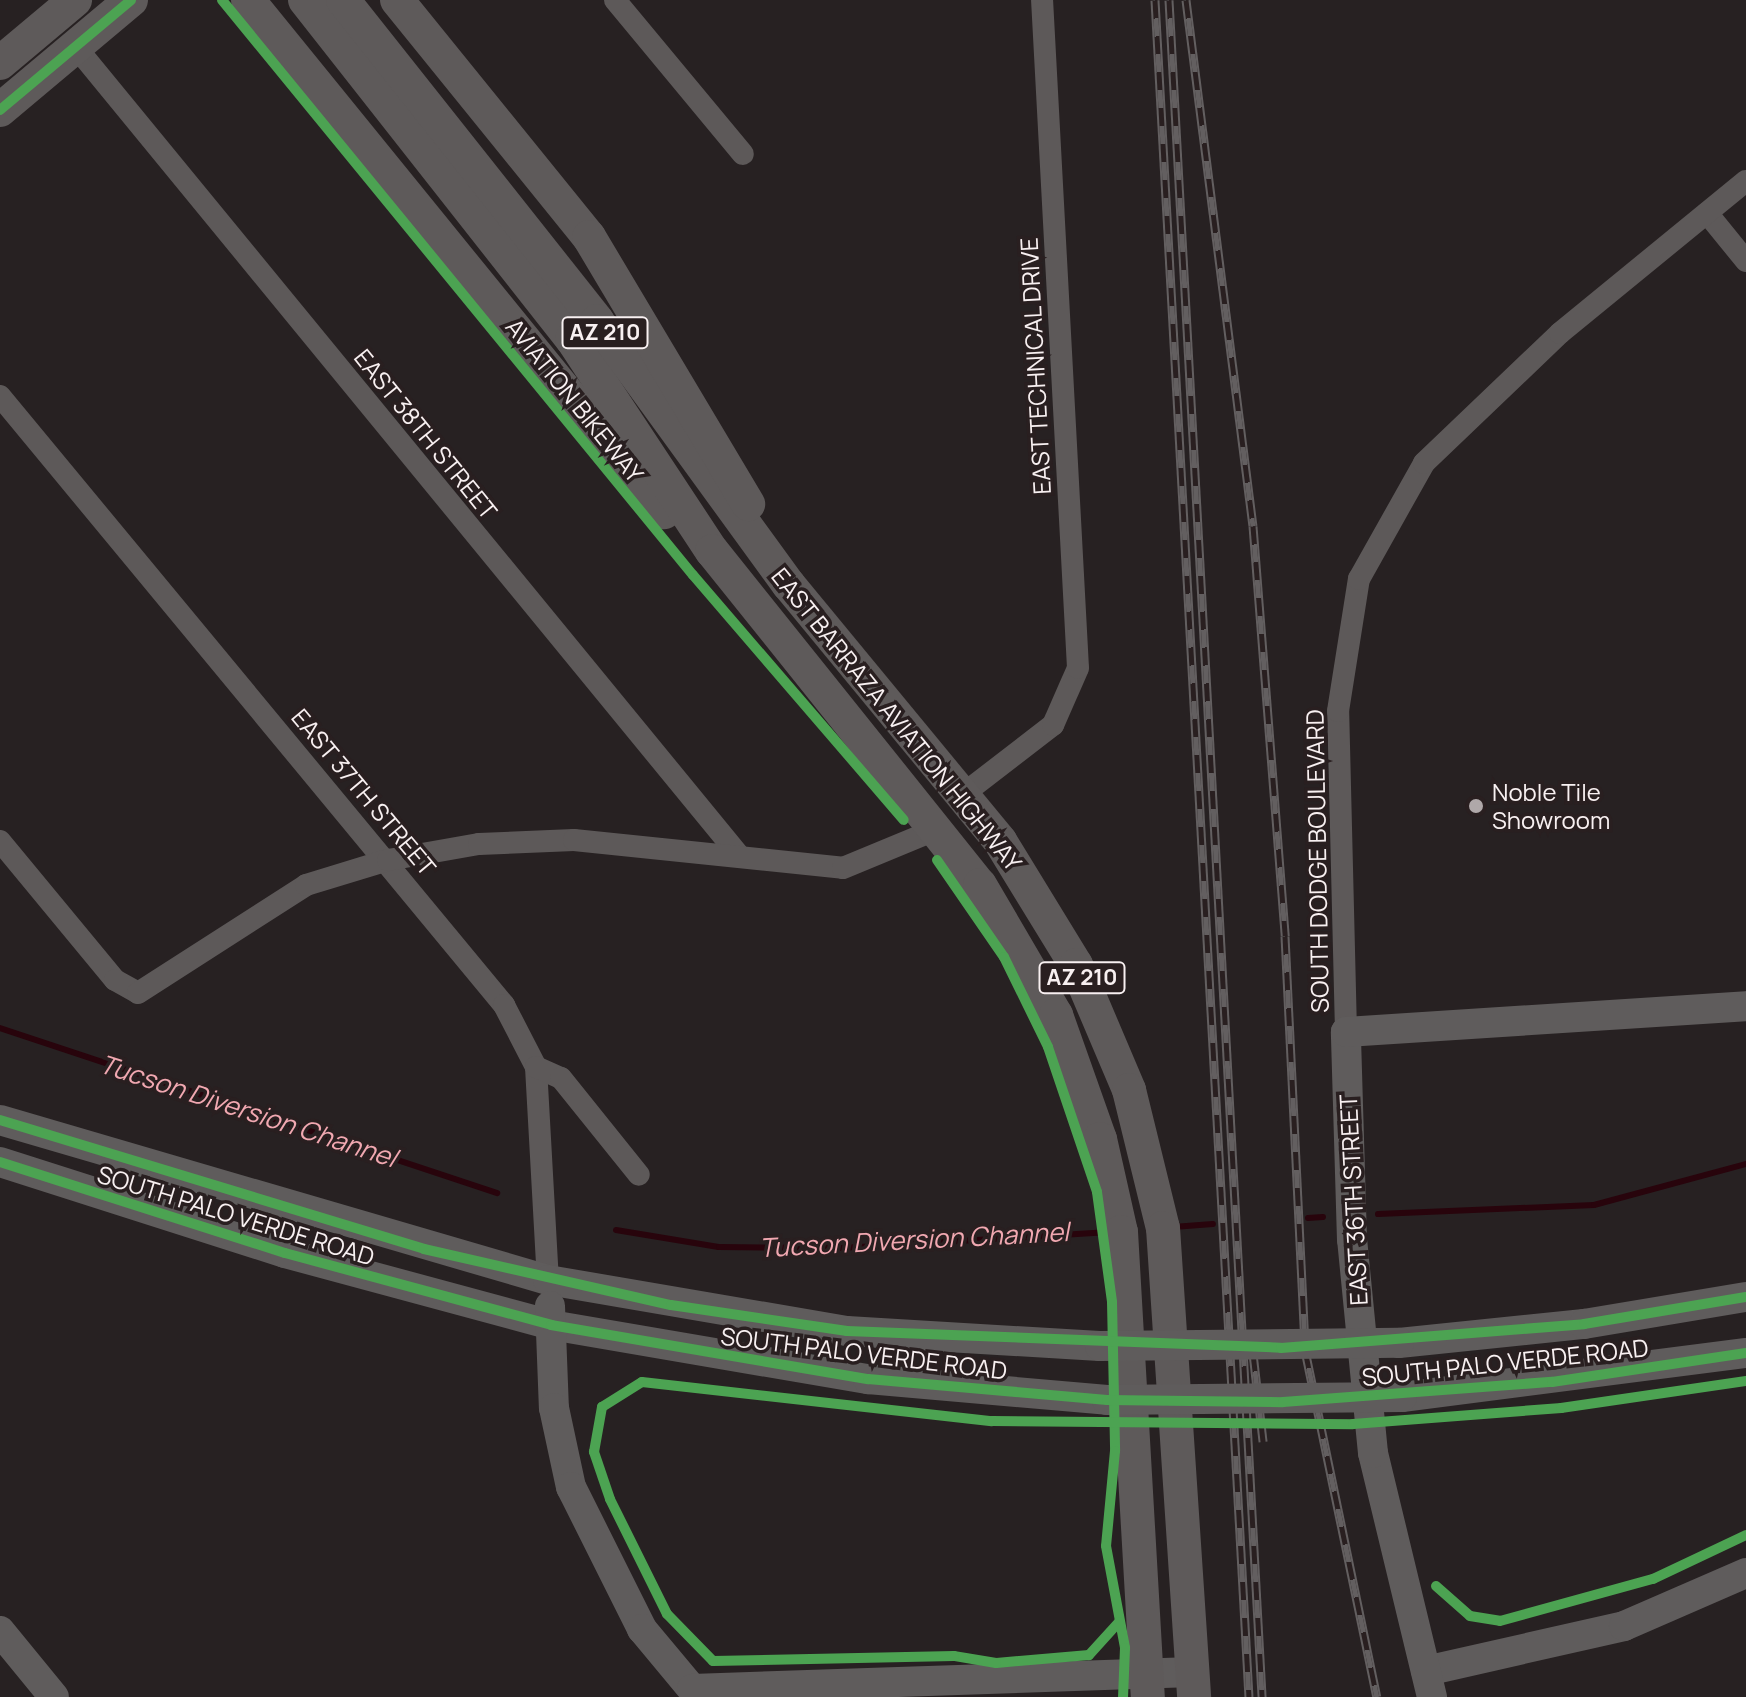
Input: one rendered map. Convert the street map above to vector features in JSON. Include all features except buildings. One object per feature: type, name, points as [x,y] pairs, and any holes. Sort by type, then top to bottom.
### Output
[{"type":"main road","points":[[0,63],[75,0]]},
{"type":"main road","points":[[0,110],[131,0]]},
{"type":"main road","points":[[248,0],[658,506],[824,695]]},
{"type":"main road","name":"EAST BARRAZA AVIATION HIGHWAY","points":[[305,0],[572,339],[712,551],[824,695],[937,829],[1007,925],[1056,1015],[1113,1190],[1126,1275],[1148,1685]]},
{"type":"main road","name":"EAST BARRAZA AVIATION HIGHWAY","points":[[343,0],[860,670],[1026,879],[1076,965],[1118,1057],[1154,1184],[1168,1271],[1194,1684]]},
{"type":"main road","points":[[397,0],[604,259],[767,537],[860,670]]},
{"type":"main road","points":[[937,829],[958,828],[986,849],[1048,935],[1095,1020],[1144,1143]]},
{"type":"main road","points":[[1346,1032],[1746,1006]]},
{"type":"main road","name":"EAST 36TH STREET","points":[[1346,1032],[1352,1240],[1373,1453],[1429,1684]]},
{"type":"main road","name":"SOUTH PALO VERDE ROAD","points":[[0,1120],[548,1280],[847,1331],[1100,1346],[1399,1343],[1584,1324],[1746,1297]]},
{"type":"main road","name":"SOUTH PALO VERDE ROAD","points":[[0,1162],[285,1253],[551,1325],[868,1379],[1107,1400],[1402,1397],[1746,1353]]},
{"type":"main road","points":[[548,1280],[554,1408],[571,1487],[642,1629],[695,1693],[1194,1684]]},
{"type":"main road","points":[[1429,1684],[1624,1626],[1746,1573]]},
{"type":"main road","points":[[0,1631],[54,1697]]},
{"type":"street","points":[[615,0],[743,154]]},
{"type":"street","name":"EAST TECHNICAL DRIVE","points":[[962,795],[1053,725],[1078,668],[1042,0]]},
{"type":"street","name":"EAST 38TH STREET","points":[[75,46],[738,854]]},
{"type":"street","name":"SOUTH DODGE BOULEVARD","points":[[1346,1032],[1338,711],[1359,579],[1424,463],[1560,333],[1746,181]]},
{"type":"street","points":[[1707,213],[1746,261]]},
{"type":"street","name":"EAST 37TH STREET","points":[[0,396],[388,860],[504,1005],[536,1067],[548,1280]]},
{"type":"street","points":[[0,841],[115,980],[147,991],[234,925],[306,885],[388,860],[479,844],[574,840],[738,854],[843,868],[937,829]]},
{"type":"street","points":[[536,1067],[561,1078],[639,1175]]},
{"type":"waterway","name":"Tucson Diversion Channel","points":[[0,1028],[497,1193]]},
{"type":"waterway","name":"Tucson Diversion Channel","points":[[1378,1214],[1594,1205],[1746,1164]]},
{"type":"waterway","points":[[1308,1218],[1323,1217]]},
{"type":"waterway","name":"Tucson Diversion Channel","points":[[1173,1227],[1213,1224]]},
{"type":"waterway","name":"Tucson Diversion Channel","points":[[616,1230],[719,1247],[842,1248],[1110,1232]]},
{"type":"railway","points":[[1155,0],[1249,1697]]},
{"type":"railway","points":[[1169,0],[1262,1697]]},
{"type":"railway","points":[[1186,0],[1253,526],[1285,936],[1305,1350],[1377,1697]]},
{"type":"railway","points":[[1253,1353],[1263,1441]]},
{"type":"cycle path","points":[[0,110],[131,0]]},
{"type":"cycle path","name":"AVIATION BIKEWAY","points":[[222,0],[693,575],[904,820]]},
{"type":"cycle path","points":[[937,860],[1004,957],[1048,1047],[1097,1192],[1112,1302],[1115,1451],[1106,1546],[1125,1648],[1123,1697]]},
{"type":"cycle path","points":[[0,1120],[424,1249],[671,1305],[847,1331],[1281,1348],[1584,1324],[1746,1297]]},
{"type":"cycle path","points":[[0,1162],[285,1253],[551,1325],[868,1379],[1107,1400],[1283,1402],[1552,1382],[1746,1353]]},
{"type":"cycle path","points":[[1119,1622],[1089,1655],[996,1663],[954,1656],[713,1661],[667,1614],[610,1499],[594,1452],[602,1407],[642,1382],[992,1421],[1353,1424],[1561,1408],[1746,1381]]},
{"type":"cycle path","points":[[1436,1586],[1470,1616],[1500,1621],[1653,1579],[1746,1535]]},
{"type":"place","name":"Noble Tile Showroom","points":[[1476,806]]}]
